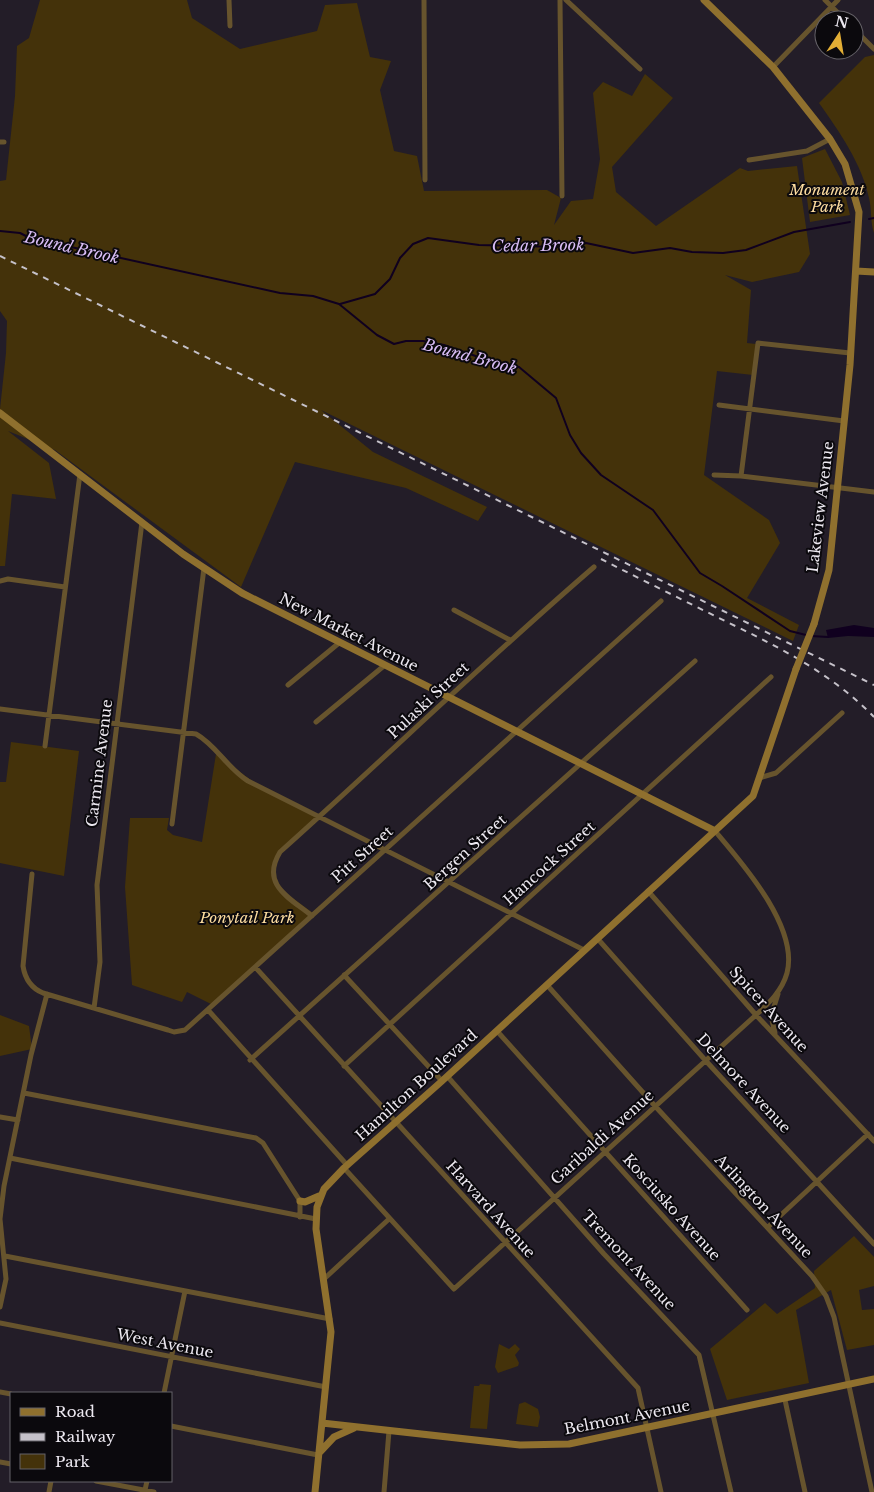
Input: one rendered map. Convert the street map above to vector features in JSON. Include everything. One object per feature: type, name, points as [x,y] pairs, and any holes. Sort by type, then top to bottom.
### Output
[{"type":"main road","name":"Lakeview Avenue","points":[[704,0],[772,67],[830,139],[845,164],[858,212],[850,353],[829,570],[814,624],[796,669],[753,796]]},
{"type":"main road","points":[[856,270],[874,272]]},
{"type":"main road","name":"New Market Avenue","points":[[0,413],[142,522],[204,568],[242,593],[714,831]]},
{"type":"main road","name":"Hamilton Boulevard","points":[[319,1196],[328,1182],[497,1031],[753,796]]},
{"type":"main road","points":[[300,1201],[305,1202],[319,1196]]},
{"type":"main road","points":[[314,1492],[326,1387],[331,1319],[316,1219],[319,1196]]},
{"type":"main road","name":"Belmont Avenue","points":[[322,1424],[545,1446],[594,1440],[785,1400],[874,1379]]},
{"type":"main road","points":[[318,1454],[334,1437],[355,1428]]},
{"type":"street","points":[[229,0],[230,26]]},
{"type":"street","points":[[424,0],[425,180]]},
{"type":"street","points":[[560,0],[562,196]]},
{"type":"street","points":[[566,0],[640,69]]},
{"type":"street","points":[[825,0],[836,10]]},
{"type":"street","points":[[772,67],[838,0]]},
{"type":"street","points":[[864,39],[874,49]]},
{"type":"street","points":[[749,160],[807,151],[830,139]]},
{"type":"street","points":[[740,476],[758,343],[850,353]]},
{"type":"street","points":[[719,405],[844,421]]},
{"type":"street","points":[[45,746],[80,473]]},
{"type":"street","points":[[714,474],[874,492]]},
{"type":"street","name":"Carmine Avenue","points":[[94,1008],[100,962],[97,885],[142,522]]},
{"type":"street","name":"Pulaski Street","points":[[312,916],[283,894],[276,884],[273,865],[280,852],[450,698],[510,640],[594,567]]},
{"type":"street","points":[[172,824],[204,568]]},
{"type":"street","points":[[0,581],[11,579],[65,588]]},
{"type":"street","name":"Pitt Street","points":[[32,874],[23,966],[29,983],[38,990],[48,994],[94,1008],[174,1032],[185,1030],[661,601]]},
{"type":"street","points":[[454,610],[510,640]]},
{"type":"street","points":[[288,685],[339,642]]},
{"type":"street","name":"Bergen Street","points":[[250,1060],[695,661]]},
{"type":"street","points":[[316,722],[385,665]]},
{"type":"street","name":"Hancock Street","points":[[344,1066],[771,677]]},
{"type":"street","points":[[0,709],[184,731],[204,738],[228,766],[241,776],[584,950]]},
{"type":"street","points":[[759,778],[776,773],[842,713]]},
{"type":"street","points":[[714,831],[751,873],[778,921],[788,950],[787,974],[778,993],[772,1016],[776,1036]]},
{"type":"street","name":"Spicer Avenue","points":[[648,892],[756,1015],[874,1141]]},
{"type":"street","name":"Delmore Avenue","points":[[597,938],[706,1061],[874,1244]]},
{"type":"street","name":"Harvard Avenue","points":[[255,967],[297,1016],[638,1388],[661,1492]]},
{"type":"street","name":"Tremont Avenue","points":[[344,975],[444,1079],[699,1355],[731,1492]]},
{"type":"street","name":"Arlington Avenue","points":[[547,985],[655,1106],[812,1276],[826,1296],[834,1317],[872,1492]]},
{"type":"street","name":"Garibaldi Avenue","points":[[389,1219],[454,1289],[706,1061],[778,993]]},
{"type":"street","points":[[0,1307],[6,1279],[0,1219],[2,1185],[10,1158],[31,1055],[48,994]]},
{"type":"street","points":[[208,1010],[389,1219],[324,1279]]},
{"type":"street","name":"Kosciusko Avenue","points":[[497,1031],[747,1310]]},
{"type":"street","points":[[24,1093],[260,1140],[300,1201],[300,1217]]},
{"type":"street","points":[[0,1116],[18,1120]]},
{"type":"street","points":[[768,1228],[868,1134]]},
{"type":"street","points":[[10,1158],[316,1219]]},
{"type":"street","points":[[5,1256],[331,1319]]},
{"type":"street","points":[[164,1392],[185,1292]]},
{"type":"street","name":"West Avenue","points":[[0,1323],[326,1387]]},
{"type":"street","points":[[785,1400],[805,1492]]},
{"type":"street","points":[[172,1426],[318,1454]]},
{"type":"street","points":[[384,1492],[389,1431]]},
{"type":"street","points":[[101,1482],[154,1492]]},
{"type":"street","points":[[145,1490],[147,1482]]},
{"type":"green space","points":[[40,0],[187,0],[192,18],[240,49],[317,31],[325,5],[357,3],[370,57],[391,61],[380,90],[394,151],[417,156],[424,191],[547,190],[561,198],[554,225],[571,201],[593,199],[600,159],[593,93],[603,82],[632,96],[645,74],[673,98],[612,167],[616,192],[656,226],[740,168],[748,171],[797,166],[810,254],[799,272],[752,282],[725,275],[751,290],[747,343],[756,344],[753,375],[717,371],[704,475],[769,520],[780,543],[747,598],[799,625],[793,641],[321,410],[373,452],[487,507],[478,521],[406,488],[295,462],[241,587],[55,450],[8,431],[49,463],[56,499],[12,494],[5,566],[0,566],[0,409],[6,353],[7,321],[0,311],[0,181],[6,180],[15,96],[17,46],[29,38]]},
{"type":"green space","points":[[874,55],[874,233],[869,198],[861,173],[842,136],[819,103],[865,57]]},
{"type":"green space","name":"Monument Park","points":[[825,149],[842,182],[850,215],[810,222],[802,158]]},
{"type":"green space","points":[[11,742],[79,751],[64,876],[0,863],[0,782],[6,782]]},
{"type":"green space","name":"Ponytail Park","points":[[216,754],[260,787],[319,817],[275,858],[276,886],[313,913],[213,1005],[187,992],[182,1002],[132,985],[125,887],[130,818],[169,818],[167,830],[173,835],[202,842]]},
{"type":"green space","points":[[0,1015],[29,1026],[32,1049],[0,1056]]},
{"type":"green space","points":[[854,1236],[874,1257],[874,1286],[859,1290],[862,1310],[874,1309],[874,1345],[847,1350],[831,1290],[796,1310],[809,1383],[727,1400],[710,1349],[765,1303],[777,1314],[815,1288],[814,1271]]},
{"type":"green space","points":[[499,1344],[509,1349],[515,1344],[520,1349],[515,1355],[519,1363],[518,1366],[498,1373],[495,1367]]},
{"type":"green space","points":[[480,1384],[491,1385],[487,1429],[470,1428],[474,1386],[479,1386]]},
{"type":"green space","points":[[525,1402],[538,1409],[540,1417],[538,1427],[516,1424],[519,1404]]},
{"type":"shaded area","points":[[854,625],[874,628],[874,637],[848,636],[828,638],[826,630]]},
{"type":"waterway","name":"Cedar Brook","points":[[869,219],[874,218]]},
{"type":"waterway","name":"Cedar Brook","points":[[340,304],[375,294],[390,279],[400,258],[413,244],[428,238],[479,245],[561,247],[586,243],[633,253],[670,248],[692,252],[723,253],[746,250],[794,232],[850,222]]},
{"type":"waterway","name":"Bound Brook","points":[[0,231],[20,233],[30,238],[280,293],[313,296],[339,304],[377,335],[394,344],[406,341],[423,341],[444,345],[487,360],[519,367],[556,398],[570,435],[581,453],[601,475],[653,510],[700,573],[790,631],[806,635]]},
{"type":"waterway","name":"Bound Brook","points":[[811,636],[828,637]]},
{"type":"railway","points":[[0,256],[874,685]]},
{"type":"railway","points":[[601,559],[786,652],[841,688],[874,717]]}]
